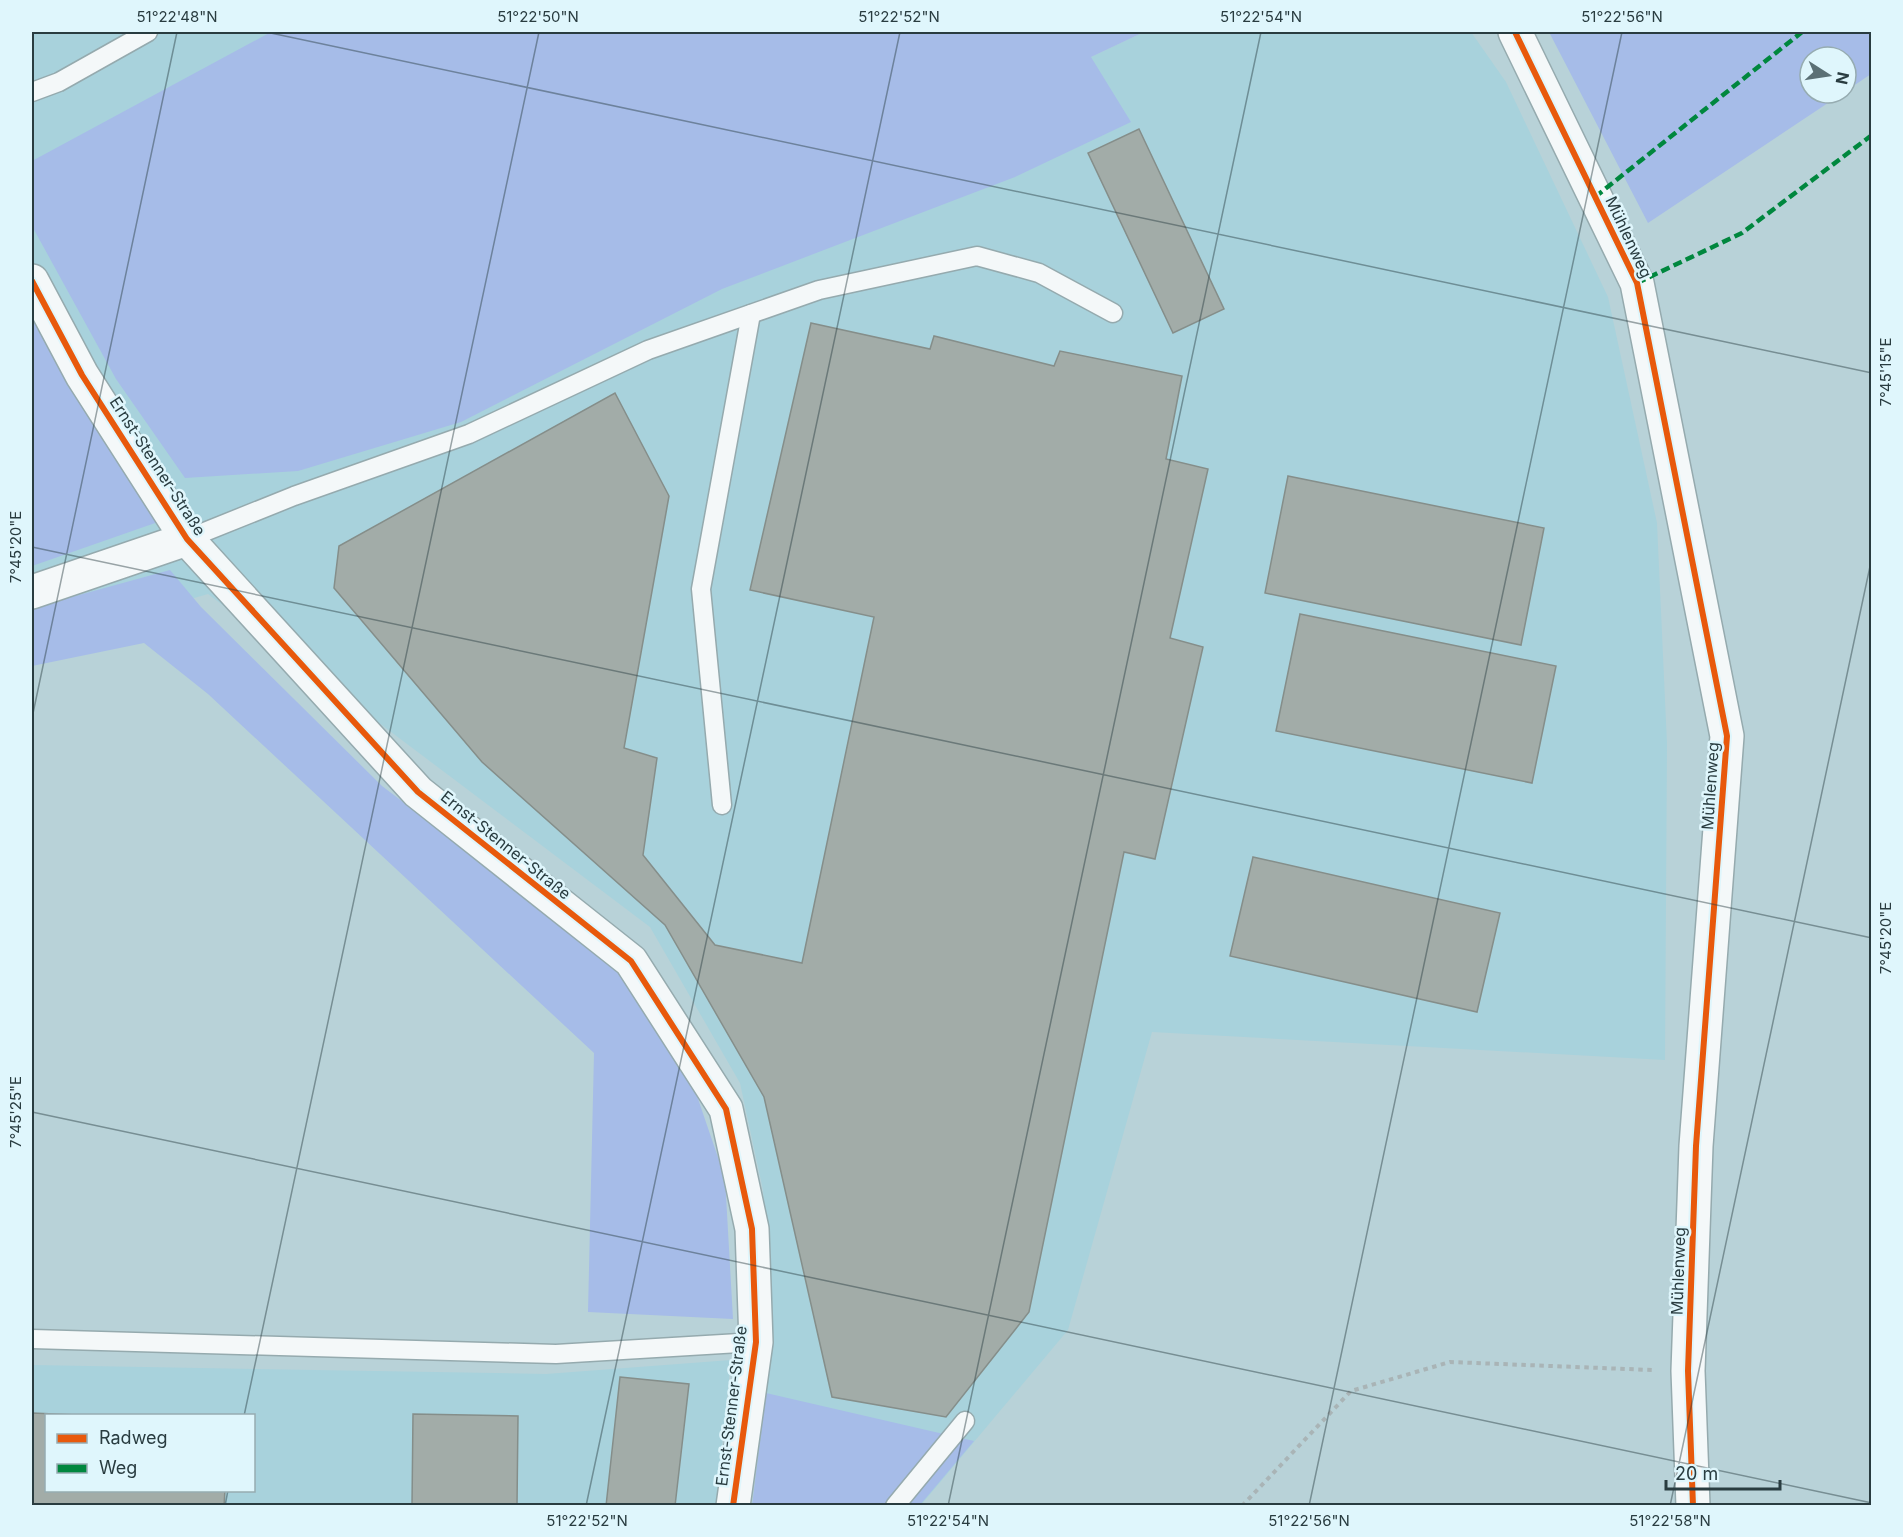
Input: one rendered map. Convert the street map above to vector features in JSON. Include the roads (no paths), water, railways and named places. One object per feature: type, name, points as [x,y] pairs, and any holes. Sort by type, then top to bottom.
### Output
[{"type":"street","name":"Mühlenweg","points":[[1515,32],[1637,283],[1727,736],[1696,1146],[1688,1371],[1693,1506]]},
{"type":"street","name":"Ernst-Stenner-Straße","points":[[32,281],[82,375],[187,538],[418,792],[630,962],[726,1109],[752,1229],[756,1342],[733,1506]]},
{"type":"street","name":"Ernst-Stenner-Straße","points":[[32,592],[187,538]]},
{"type":"lane","points":[[32,92],[59,82],[148,32]]},
{"type":"lane","points":[[187,538],[294,496],[469,434],[648,350],[819,290],[977,256],[1039,273],[1113,313]]},
{"type":"lane","points":[[722,805],[701,589],[751,314]]},
{"type":"lane","points":[[32,1339],[556,1354],[756,1342]]},
{"type":"lane","points":[[895,1506],[964,1421]]}]
